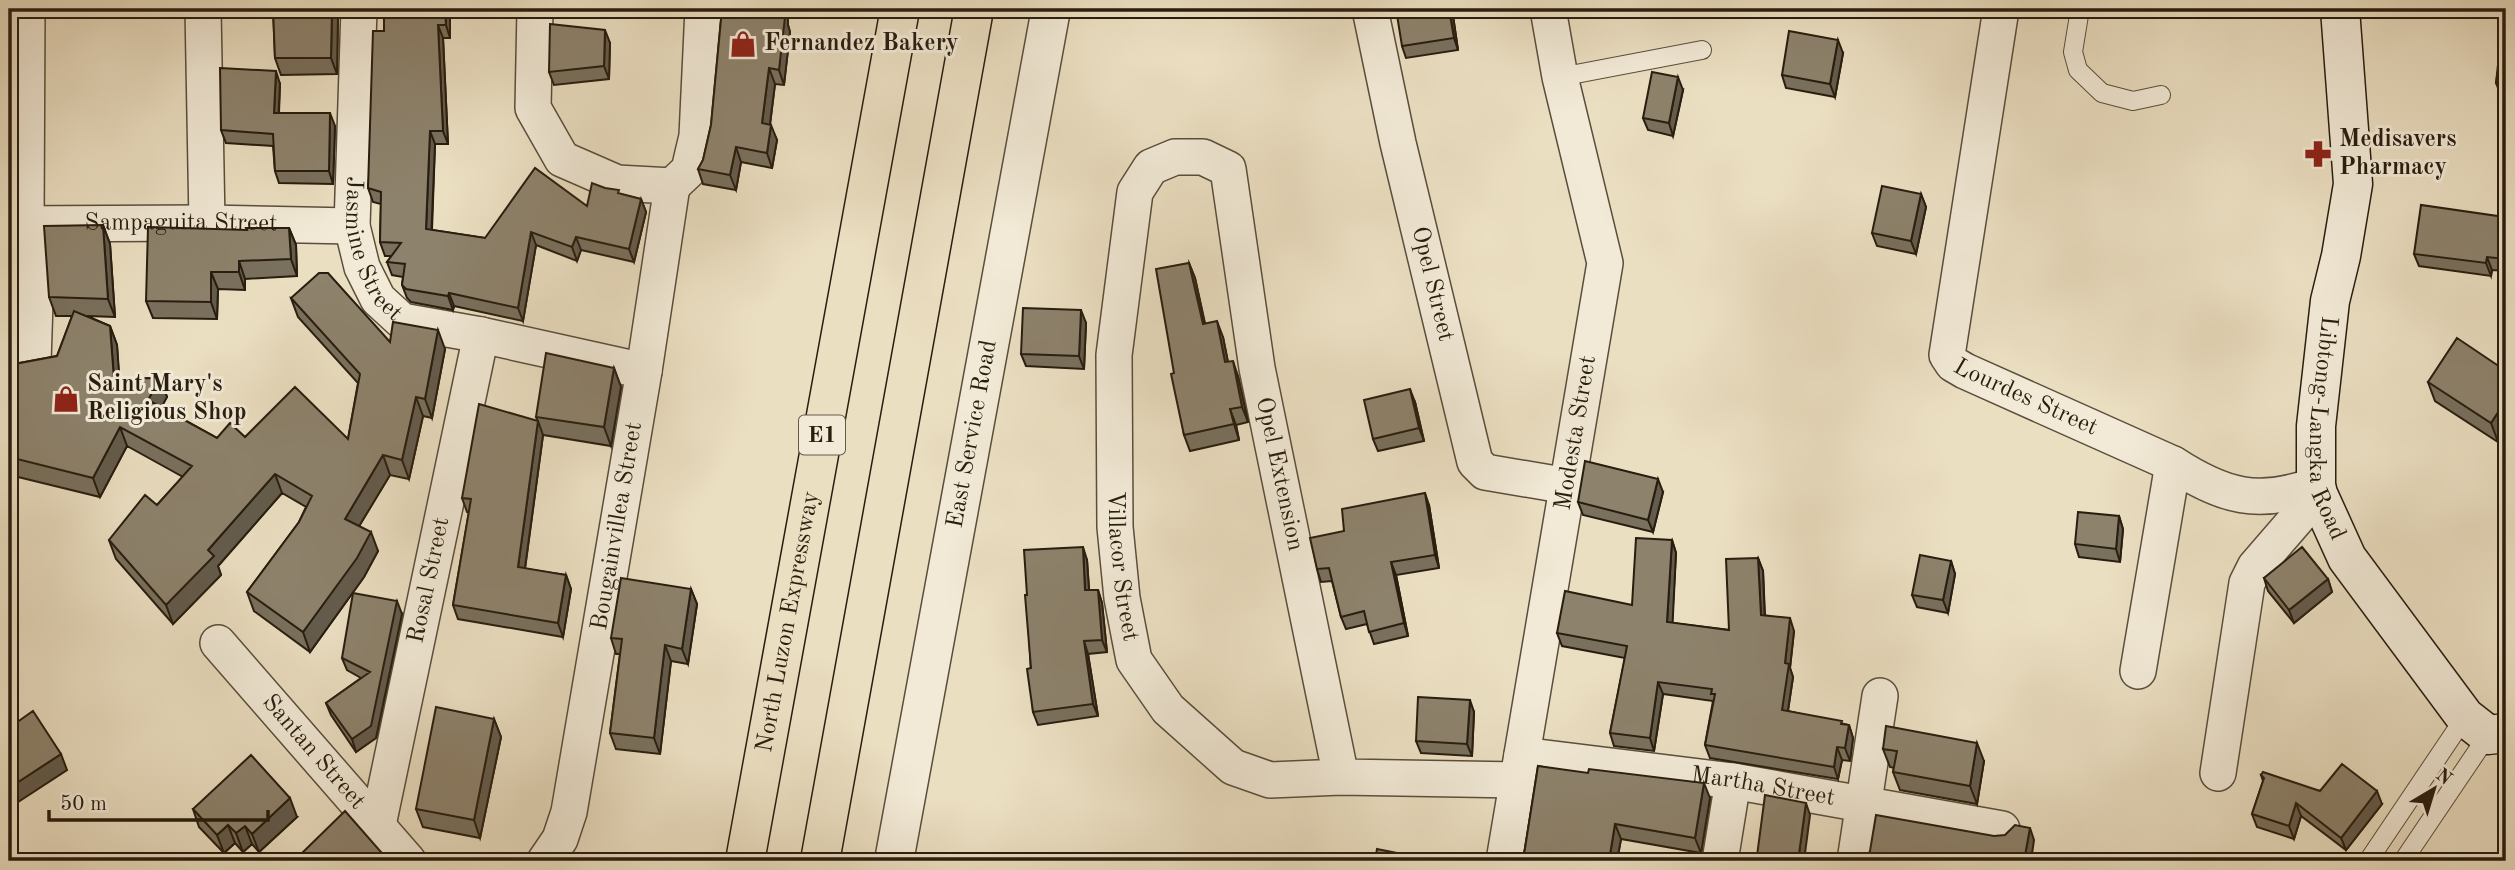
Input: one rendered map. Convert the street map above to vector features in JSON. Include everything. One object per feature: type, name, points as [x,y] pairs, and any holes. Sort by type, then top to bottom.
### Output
[{"type":"highway","name":"North Luzon Expressway","points":[[745,861],[900,9]]},
{"type":"highway","points":[[820,861],[974,9]]},
{"type":"street","points":[[27,9],[17,224],[35,302],[33,362]]},
{"type":"street","points":[[203,9],[207,223]]},
{"type":"street","name":"Jasmine Street","points":[[359,9],[352,226],[362,267],[378,299],[402,321],[481,335],[644,371]]},
{"type":"street","points":[[535,9],[533,108],[562,159],[617,183],[672,186],[689,170],[696,136],[703,9]]},
{"type":"street","name":"East Service Road","points":[[894,861],[1051,9]]},
{"type":"street","name":"Opel Street","points":[[1370,9],[1398,143],[1475,462],[1485,472],[1568,486]]},
{"type":"street","name":"Modesta Street","points":[[1504,861],[1605,263],[1560,77],[1548,9]]},
{"type":"street","name":"Lourdes Street","points":[[2001,9],[1947,355],[1953,364],[1965,371],[2173,464],[2202,482],[2232,493],[2266,497],[2317,490]]},
{"type":"street","name":"Libtong-Langka Road","points":[[2340,9],[2353,184],[2341,256],[2330,301],[2316,426],[2317,490],[2347,558],[2487,729]]},
{"type":"street","name":"Villacor Street","points":[[1228,169],[1203,157],[1175,157],[1151,167],[1135,192],[1114,355],[1115,527],[1122,598],[1134,660],[1168,709],[1233,767],[1270,780],[1521,768]]},
{"type":"street","name":"Opel Extension","points":[[1228,169],[1257,368],[1341,777]]},
{"type":"street","name":"Bougainvillea Street","points":[[545,861],[560,839],[569,812],[644,371],[672,186]]},
{"type":"street","name":"Sampaguita Street","points":[[17,224],[207,223],[352,226]]},
{"type":"street","name":"Rosal Street","points":[[377,825],[481,335]]},
{"type":"street","points":[[2138,671],[2173,464]]},
{"type":"street","points":[[2218,773],[2247,583],[2256,567],[2317,490]]},
{"type":"street","name":"Santan Street","points":[[218,643],[408,861]]},
{"type":"street","points":[[1855,861],[1880,696]]},
{"type":"street","name":"Martha Street","points":[[1521,768],[1733,781],[2002,829]]},
{"type":"street","points":[[1720,861],[1733,781]]},
{"type":"lane","points":[[2080,9],[2073,52],[2078,70],[2102,93],[2133,101],[2161,95]]},
{"type":"lane","points":[[1560,77],[1702,50]]},
{"type":"lane","points":[[2368,861],[2487,729]]},
{"type":"lane","points":[[2403,861],[2487,729]]},
{"type":"building","points":[[273,9],[332,9],[331,58],[275,58]]},
{"type":"building","points":[[384,9],[445,9],[446,25],[438,25],[443,131],[430,131],[426,229],[485,238],[535,168],[587,206],[592,183],[641,199],[629,249],[576,237],[572,247],[531,232],[518,308],[449,293],[448,296],[406,289],[402,285],[405,264],[387,262],[401,243],[380,242],[381,192],[368,188],[373,31],[384,31]]},
{"type":"building","points":[[722,9],[782,9],[782,17],[785,17],[779,70],[769,68],[762,123],[771,125],[767,153],[736,147],[730,175],[698,169],[703,160],[711,125]]},
{"type":"building","points":[[1396,9],[1449,9],[1454,38],[1402,46]]},
{"type":"building","points":[[2503,19],[2506,20],[2506,84],[2496,83]]},
{"type":"building","points":[[550,24],[605,30],[604,66],[549,72]]},
{"type":"building","points":[[1789,31],[1838,40],[1830,84],[1782,75]]},
{"type":"building","points":[[220,68],[276,71],[274,113],[330,113],[329,171],[275,171],[273,134],[221,130]]},
{"type":"building","points":[[1652,72],[1678,77],[1669,123],[1643,118]]},
{"type":"building","points":[[1882,186],[1921,194],[1911,241],[1872,233]]},
{"type":"building","points":[[2500,193],[2506,194],[2506,259],[2487,257],[2486,263],[2414,254],[2421,205],[2498,216]]},
{"type":"building","points":[[103,225],[108,299],[49,297],[44,226]]},
{"type":"building","points":[[148,227],[247,230],[246,228],[289,228],[291,259],[239,261],[239,272],[211,272],[211,302],[146,301]]},
{"type":"building","points":[[1189,263],[1203,324],[1217,321],[1225,362],[1233,361],[1242,407],[1230,409],[1234,424],[1184,435],[1171,374],[1174,373],[1156,269]]},
{"type":"building","points":[[319,273],[328,273],[390,342],[393,322],[438,330],[425,399],[416,397],[402,460],[383,455],[345,519],[371,532],[357,558],[303,632],[247,592],[299,522],[312,496],[275,474],[208,550],[214,556],[166,605],[109,540],[145,495],[157,505],[192,466],[120,427],[93,478],[9,457],[9,350],[14,364],[57,356],[74,311],[110,326],[114,379],[160,378],[148,400],[217,438],[230,423],[245,437],[295,387],[348,439],[360,374],[291,298]]},
{"type":"building","points":[[1023,308],[1081,310],[1079,356],[1021,354]]},
{"type":"building","points":[[2457,338],[2506,371],[2506,400],[2491,423],[2428,382]]},
{"type":"building","points":[[546,353],[614,368],[604,427],[536,417]]},
{"type":"building","points":[[1410,389],[1419,428],[1373,439],[1364,400]]},
{"type":"building","points":[[479,404],[538,421],[518,567],[566,575],[558,623],[453,605],[471,499],[462,498]]},
{"type":"building","points":[[1585,461],[1658,479],[1648,520],[1578,502]]},
{"type":"building","points":[[1425,493],[1435,555],[1391,562],[1404,623],[1369,632],[1364,611],[1341,617],[1329,568],[1317,569],[1310,538],[1344,531],[1342,509]]},
{"type":"building","points":[[2078,512],[2119,516],[2116,549],[2075,544]]},
{"type":"building","points":[[1636,538],[1672,540],[1667,622],[1729,630],[1726,559],[1758,558],[1761,615],[1790,618],[1785,663],[1789,664],[1782,710],[1842,721],[1841,724],[1849,725],[1845,748],[1837,747],[1834,767],[1705,745],[1715,694],[1711,694],[1712,689],[1658,682],[1650,738],[1610,733],[1627,646],[1557,633],[1565,591],[1632,605]]},
{"type":"building","points":[[1083,547],[1085,590],[1098,590],[1102,640],[1084,641],[1093,704],[1033,712],[1027,669],[1031,668],[1024,550]]},
{"type":"building","points":[[2302,547],[2328,579],[2289,610],[2264,578]]},
{"type":"building","points":[[1920,555],[1951,561],[1943,600],[1912,595]]},
{"type":"building","points":[[621,578],[691,589],[682,649],[665,645],[654,738],[610,733],[622,639],[611,638]]},
{"type":"building","points":[[353,593],[397,601],[371,726],[352,739],[326,703],[370,672],[342,658]]},
{"type":"building","points":[[1418,697],[1470,700],[1467,744],[1416,741]]},
{"type":"building","points":[[436,707],[494,719],[474,820],[416,809]]},
{"type":"building","points":[[33,711],[61,754],[9,788],[9,728]]},
{"type":"building","points":[[1886,726],[1977,743],[1970,786],[1893,772],[1897,751],[1883,749]]},
{"type":"building","points":[[251,755],[290,798],[252,834],[245,826],[236,833],[228,825],[217,835],[193,809]]},
{"type":"building","points":[[2342,764],[2377,791],[2341,838],[2296,803],[2289,826],[2252,814],[2264,778],[2261,775],[2263,772],[2320,791]]},
{"type":"building","points":[[1538,766],[1588,773],[1589,769],[1704,783],[1695,838],[1615,824],[1609,861],[1523,861]]},
{"type":"building","points":[[1765,795],[1806,803],[1798,861],[1731,861],[1735,853],[1757,856]]},
{"type":"building","points":[[345,811],[391,861],[306,861],[300,855]]},
{"type":"building","points":[[1876,815],[1994,836],[2005,835],[2015,825],[2030,828],[2024,861],[1865,861],[1870,851]]},
{"type":"building","points":[[1377,849],[1437,861],[1375,861]]},
{"type":"place","name":"Fernandez Bakery","points":[[743,44]]},
{"type":"place","name":"Medisavers Pharmacy","points":[[2318,154]]},
{"type":"place","name":"Saint Mary's Religious Shop","points":[[66,399]]}]
